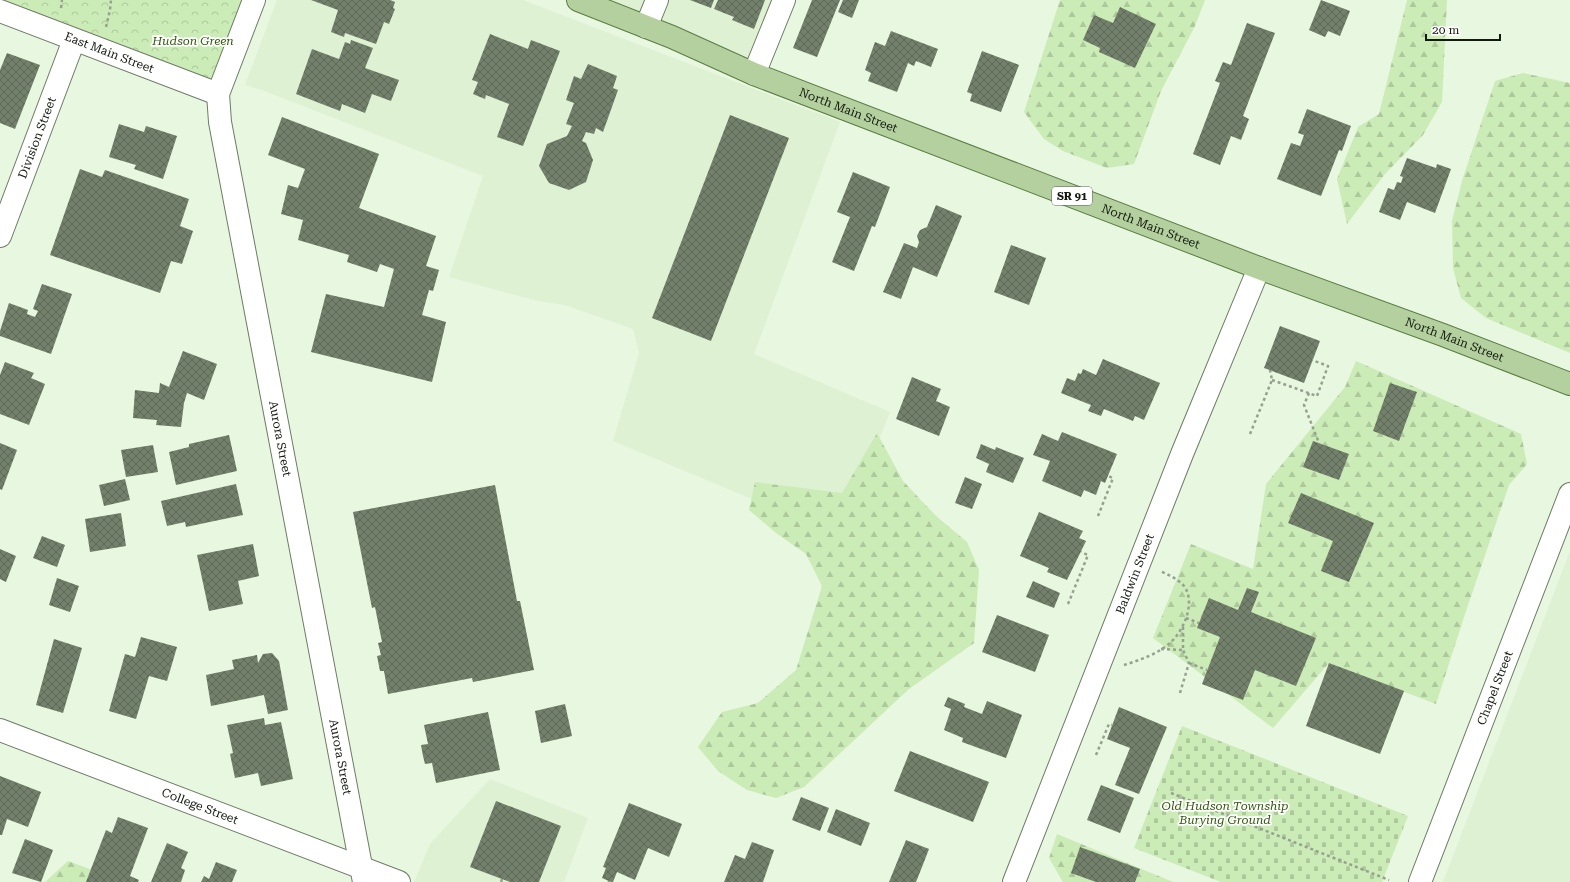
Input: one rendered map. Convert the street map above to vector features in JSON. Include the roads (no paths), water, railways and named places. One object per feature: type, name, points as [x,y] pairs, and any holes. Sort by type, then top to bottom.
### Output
[{"type":"main road","name":"North Main Street","points":[[578,0],[672,37],[754,74],[1259,268],[1443,335],[1570,384]]},
{"type":"street","name":"Aurora Street","points":[[254,0],[218,94],[220,122],[363,875]]},
{"type":"street","points":[[646,27],[657,0]]},
{"type":"street","points":[[754,74],[784,0]]},
{"type":"street","name":"East Main Street","points":[[0,11],[218,94]]},
{"type":"street","name":"Division Street","points":[[0,236],[74,40]]},
{"type":"street","name":"Baldwin Street","points":[[1014,882],[1182,454],[1259,268]]},
{"type":"street","name":"Chapel Street","points":[[1420,882],[1570,494]]},
{"type":"street","name":"College Street","points":[[0,730],[363,875],[399,882]]},
{"type":"park label","name":"Hudson Green","points":[[193,41]]},
{"type":"park label","name":"Old Hudson Township Burying Ground","points":[[1225,813]]}]
